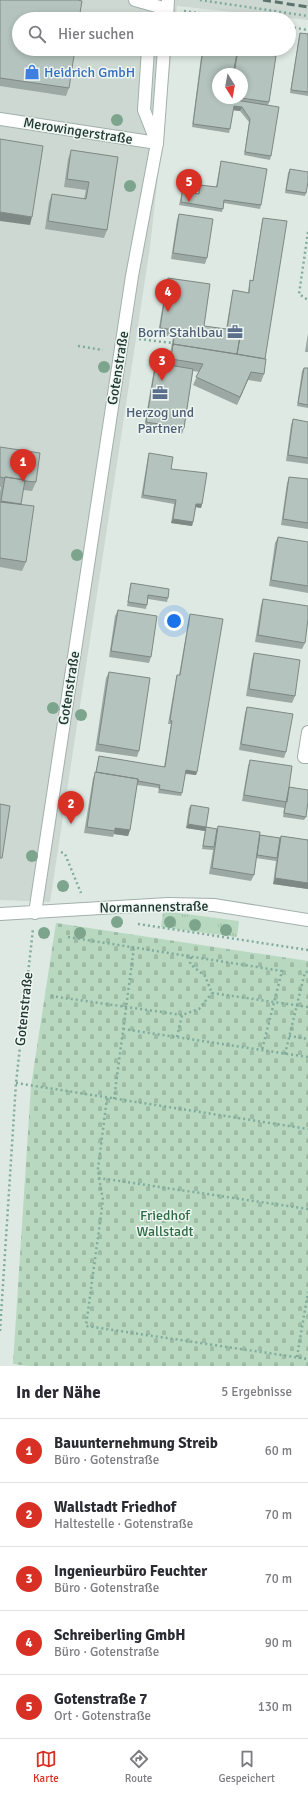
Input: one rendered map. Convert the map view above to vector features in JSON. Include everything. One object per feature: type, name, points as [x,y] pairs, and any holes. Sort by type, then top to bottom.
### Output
[{"type":"street","points":[[135,0],[166,12]]},
{"type":"street","points":[[148,56],[144,110],[157,143]]},
{"type":"street","name":"Gotenstraße","points":[[35,913],[132,276],[157,143],[163,56]]},
{"type":"street","name":"Merowingerstraße","points":[[0,119],[157,143]]},
{"type":"street","points":[[308,732],[304,756],[308,757]]},
{"type":"street","name":"Normannenstraße","points":[[0,914],[168,904],[214,905],[308,920]]},
{"type":"path","points":[[200,0],[281,12]]},
{"type":"path","points":[[296,14],[308,16]]},
{"type":"path","points":[[296,28],[308,30]]},
{"type":"path","points":[[308,232],[299,294],[308,300]]},
{"type":"path","points":[[123,336],[172,343]]},
{"type":"path","points":[[78,346],[120,352]]},
{"type":"path","points":[[45,844],[65,854],[77,886],[90,909]]},
{"type":"path","name":"Gotenstraße","points":[[0,1331],[16,1083],[35,913]]},
{"type":"path","points":[[133,924],[308,950]]},
{"type":"path","points":[[68,937],[282,971],[262,1050]]},
{"type":"path","points":[[114,1099],[134,948]]},
{"type":"path","points":[[191,956],[190,964],[205,976],[212,994]]},
{"type":"path","points":[[285,1054],[305,972],[308,972]]},
{"type":"path","points":[[212,994],[308,1007]]},
{"type":"path","points":[[51,996],[182,1015],[199,1009],[212,994]]},
{"type":"path","points":[[177,1037],[182,1015]]},
{"type":"path","points":[[123,1029],[308,1057]]},
{"type":"path","points":[[289,1036],[308,1039]]},
{"type":"path","points":[[16,1083],[308,1129]]},
{"type":"path","points":[[107,1098],[98,1169],[103,1200],[86,1326],[308,1359]]},
{"type":"path","points":[[99,1178],[308,1209]]},
{"type":"path","points":[[297,1357],[308,1292]]},
{"type":"shaded area","points":[[0,0],[130,0],[175,6],[165,0],[308,0],[308,20],[296,19],[296,12],[233,12],[177,6],[176,12],[12,12],[12,56],[171,56],[150,247],[50,902],[0,900]]},
{"type":"green space","points":[[163,911],[239,921],[237,937],[161,927]]},
{"type":"green space","name":"Friedhof Wallstadt","points":[[56,923],[308,961],[308,1366],[29,1366],[13,1364],[31,1086]]},
{"type":"building","points":[[0,0],[82,1],[80,12],[12,12],[12,56],[74,56],[69,88],[0,78]]},
{"type":"building","points":[[300,33],[308,34],[308,92],[291,90]]},
{"type":"building","points":[[202,56],[236,56],[234,68],[212,68],[212,104],[248,104],[248,102],[279,107],[271,156],[245,152],[250,119],[242,107],[234,106],[230,129],[193,124]]},
{"type":"building","points":[[237,56],[276,56],[269,102],[248,99],[248,68],[235,68]]},
{"type":"building","points":[[0,139],[43,146],[32,217],[0,212]]},
{"type":"building","points":[[71,150],[118,157],[107,230],[48,221],[52,194],[86,199],[89,182],[67,179]]},
{"type":"building","points":[[221,161],[267,169],[261,205],[224,200],[223,209],[181,202],[182,192],[199,194],[200,185],[217,187]]},
{"type":"building","points":[[290,169],[308,172],[306,193],[286,190]]},
{"type":"building","points":[[179,214],[213,219],[207,258],[173,253]]},
{"type":"building","points":[[263,218],[287,221],[265,359],[237,354],[241,331],[227,329],[233,290],[249,293],[250,280],[253,281]]},
{"type":"building","points":[[168,278],[210,284],[204,326],[241,331],[237,354],[173,344],[175,330],[160,328]]},
{"type":"building","points":[[173,344],[266,359],[264,374],[251,372],[240,397],[196,377],[203,364],[171,359]]},
{"type":"building","points":[[156,363],[193,369],[184,428],[146,422]]},
{"type":"building","points":[[304,368],[308,368],[308,405],[298,403]]},
{"type":"building","points":[[293,419],[308,422],[308,458],[288,455]]},
{"type":"building","points":[[0,447],[40,453],[36,482],[0,477]]},
{"type":"building","points":[[149,453],[173,457],[171,469],[207,473],[202,504],[196,504],[193,522],[173,519],[176,500],[143,495]]},
{"type":"building","points":[[5,477],[25,480],[21,504],[1,501]]},
{"type":"building","points":[[289,477],[308,479],[308,523],[283,519]]},
{"type":"building","points":[[0,502],[34,506],[26,562],[0,558]]},
{"type":"building","points":[[278,537],[308,542],[308,586],[271,580]]},
{"type":"building","points":[[131,583],[169,589],[168,598],[148,595],[147,605],[128,602]]},
{"type":"building","points":[[263,599],[308,606],[305,643],[258,635]]},
{"type":"building","points":[[118,610],[157,616],[151,657],[111,651]]},
{"type":"building","points":[[190,614],[223,619],[197,772],[186,770],[182,793],[159,789],[160,785],[138,781],[138,779],[96,772],[99,756],[165,767],[177,675],[180,675]]},
{"type":"building","points":[[254,653],[300,660],[295,696],[249,689]]},
{"type":"building","points":[[109,672],[150,678],[139,751],[98,744]]},
{"type":"building","points":[[247,707],[293,714],[286,752],[241,744]]},
{"type":"building","points":[[250,760],[292,766],[287,802],[244,795]]},
{"type":"building","points":[[95,772],[138,779],[130,830],[115,828],[115,831],[87,827]]},
{"type":"building","points":[[289,787],[308,790],[306,817],[284,813]]},
{"type":"building","points":[[0,804],[10,806],[2,858],[0,858]]},
{"type":"building","points":[[191,805],[209,808],[206,827],[188,824]]},
{"type":"building","points":[[218,826],[260,832],[254,875],[212,868]]},
{"type":"building","points":[[206,827],[217,829],[214,847],[203,846]]},
{"type":"building","points":[[260,835],[280,838],[277,858],[257,855]]},
{"type":"building","points":[[281,836],[308,840],[308,883],[275,878]]},
{"type":"railway","points":[[263,0],[308,7]]},
{"type":"place","name":"Heidrich GmbH","points":[[32,72]]},
{"type":"place","name":"Gotenstraße 7","points":[[189,202]]},
{"type":"place","name":"Schreiberling GmbH","points":[[168,312]]},
{"type":"place","name":"Born Stahlbau","points":[[235,332]]},
{"type":"place","name":"Ingenieurbüro Feuchter","points":[[162,381]]},
{"type":"place","name":"Herzog und Partner","points":[[160,393]]},
{"type":"place","name":"Bauunternehmung Streib","points":[[23,482]]},
{"type":"place","name":"Wallstadt Friedhof","points":[[71,824]]}]
